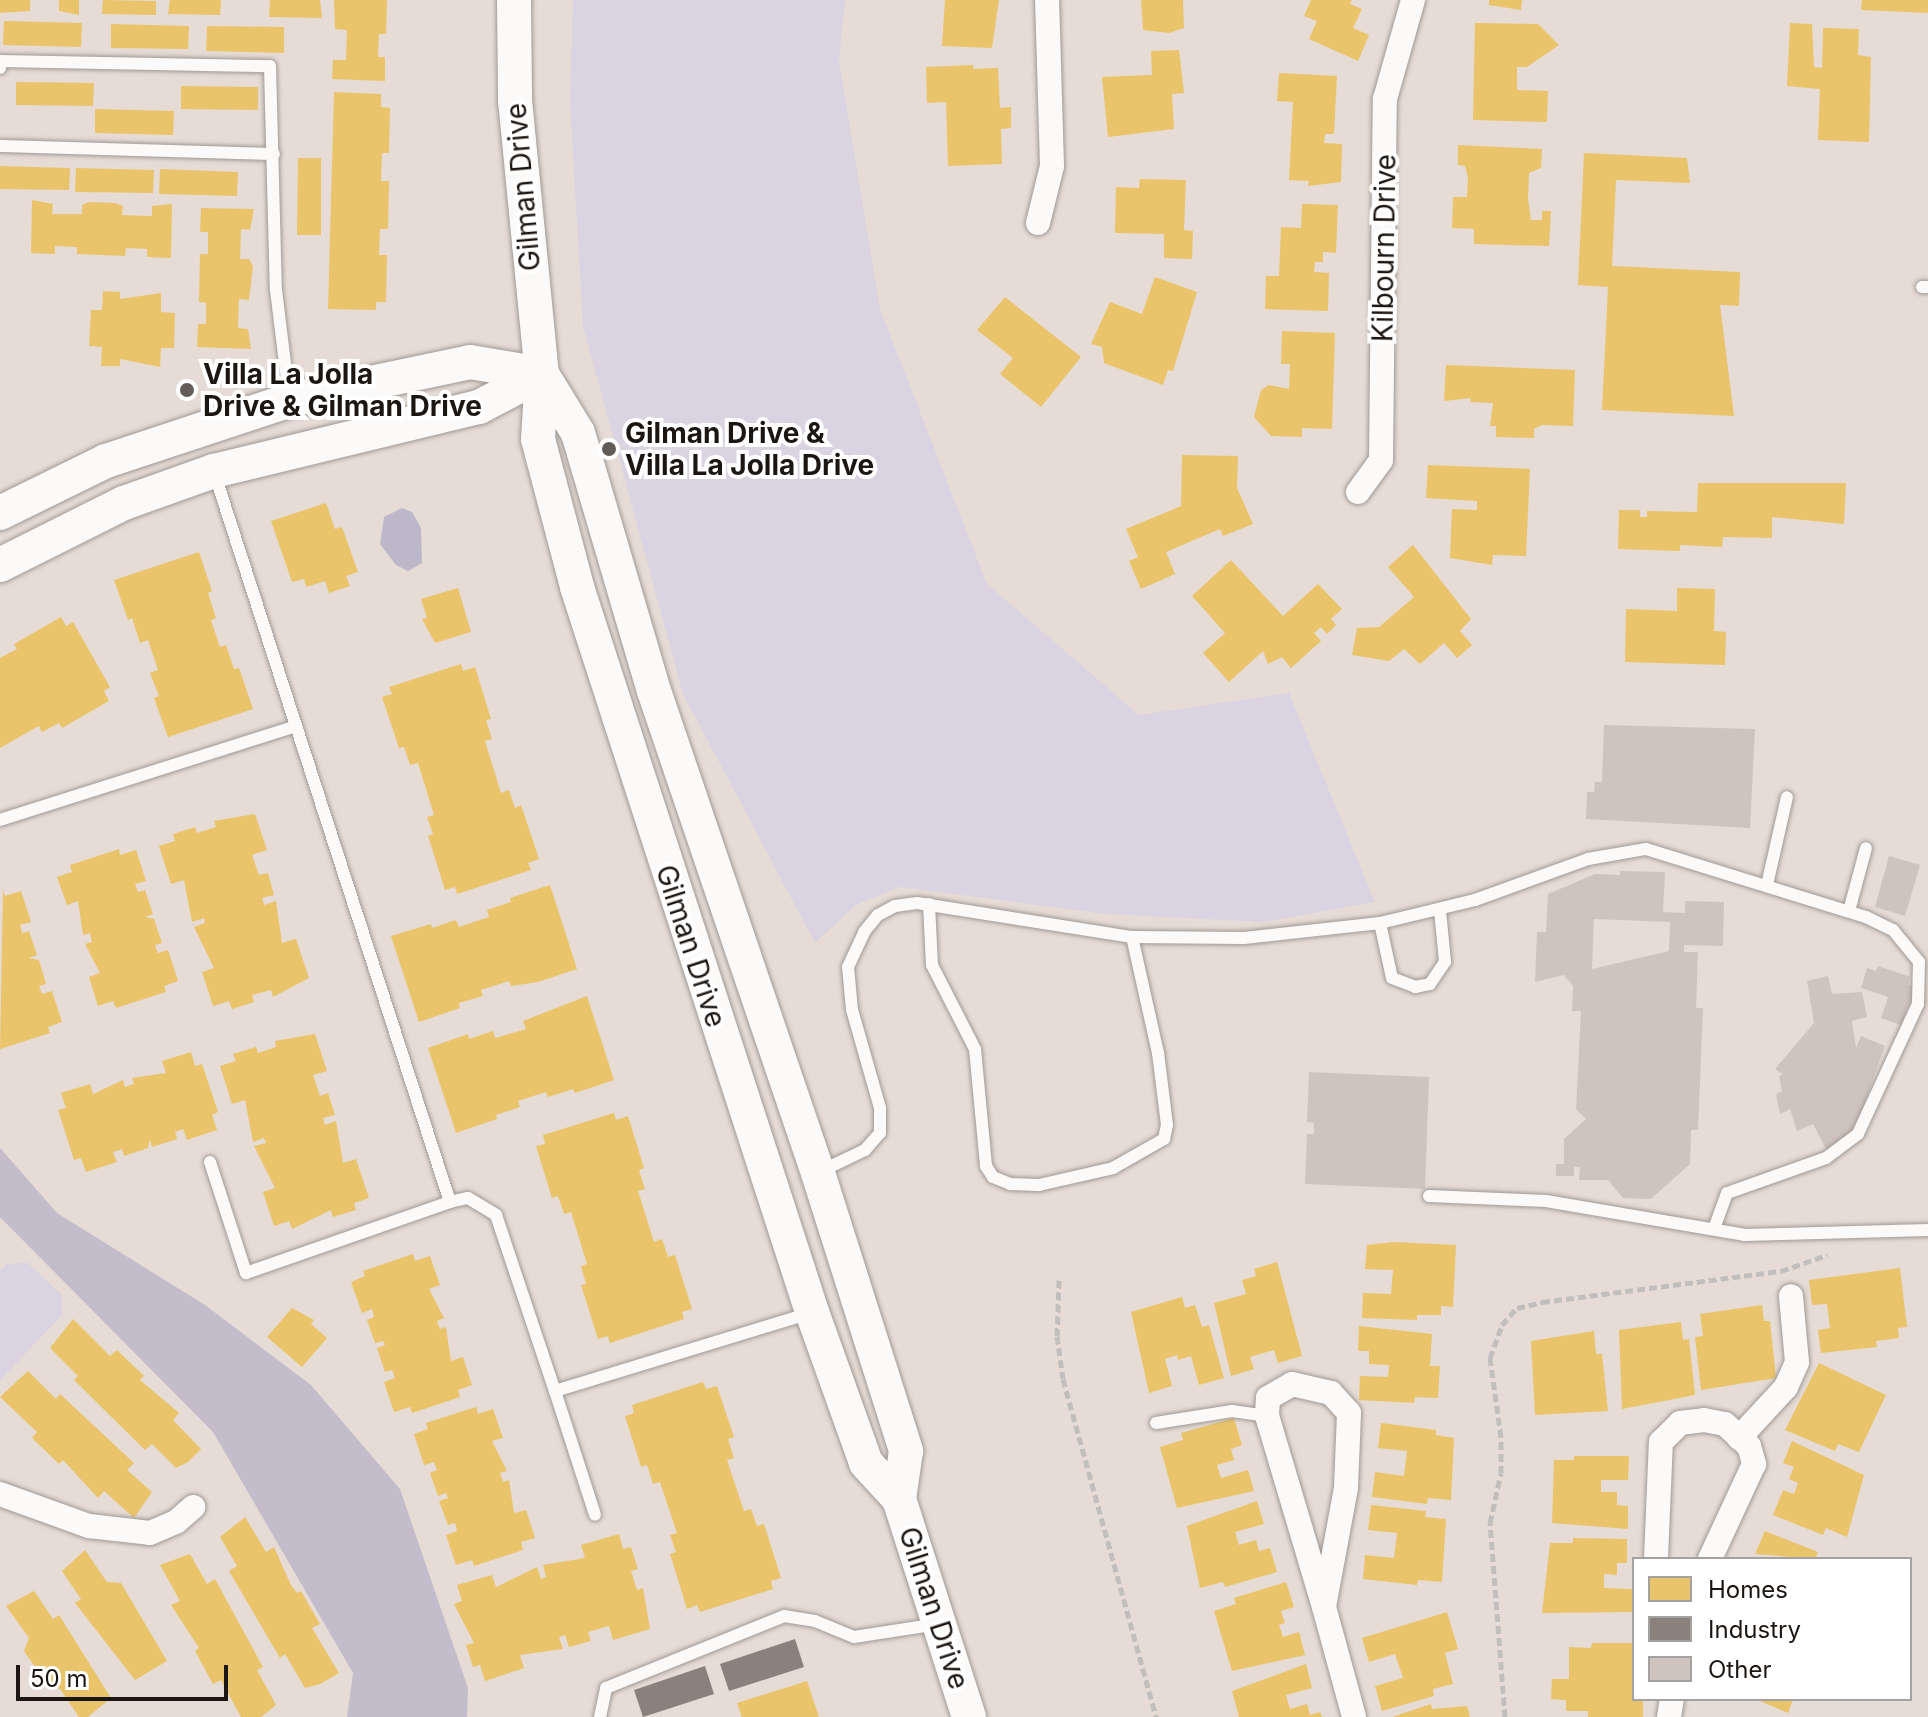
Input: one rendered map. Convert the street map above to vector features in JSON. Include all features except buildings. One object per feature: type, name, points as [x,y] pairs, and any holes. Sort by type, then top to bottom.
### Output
[{"type":"main road","name":"Gilman Drive","points":[[514,0],[517,130],[542,374],[538,439],[577,587],[812,1312],[866,1463],[899,1499],[969,1717]]},
{"type":"main road","points":[[0,513],[106,461],[290,400],[470,362],[542,374]]},
{"type":"main road","name":"Gilman Drive","points":[[542,374],[578,433],[654,691],[818,1173],[906,1451],[899,1499]]},
{"type":"main road","points":[[0,565],[124,503],[214,471],[479,407],[542,374]]},
{"type":"street","points":[[1038,223],[1052,166],[1047,0]]},
{"type":"street","name":"Kilbourn Drive","points":[[1358,492],[1381,460],[1385,99],[1413,0]]},
{"type":"street","points":[[1739,1438],[1786,1387],[1797,1362],[1791,1296]]},
{"type":"street","points":[[1324,1607],[1346,1488],[1349,1413],[1331,1393],[1292,1384],[1268,1398],[1267,1416],[1354,1717]]},
{"type":"street","points":[[1656,1557],[1661,1442],[1680,1423],[1704,1420],[1725,1424],[1739,1438],[1754,1464],[1711,1557]]},
{"type":"street","points":[[12,1497],[89,1526],[150,1533],[176,1522],[193,1507]]},
{"type":"lane","points":[[0,68],[0,61],[270,66],[276,290],[290,400]]},
{"type":"lane","points":[[0,146],[274,154]]},
{"type":"lane","points":[[214,471],[293,727],[450,1202]]},
{"type":"lane","points":[[0,820],[293,727]]},
{"type":"lane","points":[[1767,885],[1787,797]]},
{"type":"lane","points":[[1849,911],[1866,848]]},
{"type":"lane","points":[[818,1173],[865,1150],[880,1133],[880,1108],[852,1010],[848,967],[854,949],[878,915],[895,906],[929,904],[1132,937],[1244,938],[1380,923],[1440,910],[1620,851],[1675,855],[1849,911],[1893,930],[1909,944],[1921,983],[1918,1004],[1858,1134],[1826,1158],[1727,1193],[1714,1229]]},
{"type":"lane","points":[[929,904],[932,965],[975,1049],[986,1166],[993,1177],[1010,1184],[1039,1185],[1101,1171],[1156,1148],[1164,1139],[1160,1067],[1132,937]]},
{"type":"lane","points":[[1380,923],[1392,978],[1415,987],[1430,984],[1445,962],[1440,910]]},
{"type":"lane","points":[[210,1162],[246,1273],[450,1202],[468,1198],[496,1215],[595,1515]]},
{"type":"lane","points":[[1429,1196],[1546,1201],[1714,1229],[1803,1237],[1928,1230]]},
{"type":"lane","points":[[555,1391],[812,1312]]},
{"type":"lane","points":[[1156,1423],[1232,1411],[1267,1416]]},
{"type":"lane","points":[[600,1717],[606,1688],[784,1616],[854,1637],[938,1624]]},
{"type":"path","points":[[1505,1717],[1490,1523],[1501,1473],[1501,1437],[1490,1358],[1502,1325],[1517,1308],[1542,1302],[1781,1271],[1841,1253]]},
{"type":"path","points":[[1059,1280],[1057,1336],[1063,1379],[1156,1717]]},
{"type":"shaded area","points":[[573,0],[845,0],[839,60],[880,309],[987,584],[1139,715],[1289,693],[1375,902],[1264,922],[1105,914],[900,887],[856,905],[815,943],[683,694],[583,326],[570,102]]},
{"type":"shaded area","points":[[402,508],[412,512],[421,528],[422,563],[408,571],[396,565],[380,544],[384,517]]},
{"type":"shaded area","points":[[0,1148],[57,1213],[205,1305],[311,1385],[400,1489],[468,1688],[467,1717],[347,1717],[353,1673],[213,1432],[0,1217]]},
{"type":"shaded area","points":[[28,1263],[62,1295],[62,1315],[0,1380],[0,1271],[7,1264]]},
{"type":"place","name":"Villa La Jolla Drive & Gilman Drive","points":[[187,390]]},
{"type":"place","name":"Gilman Drive & Villa La Jolla Drive","points":[[609,449]]}]
